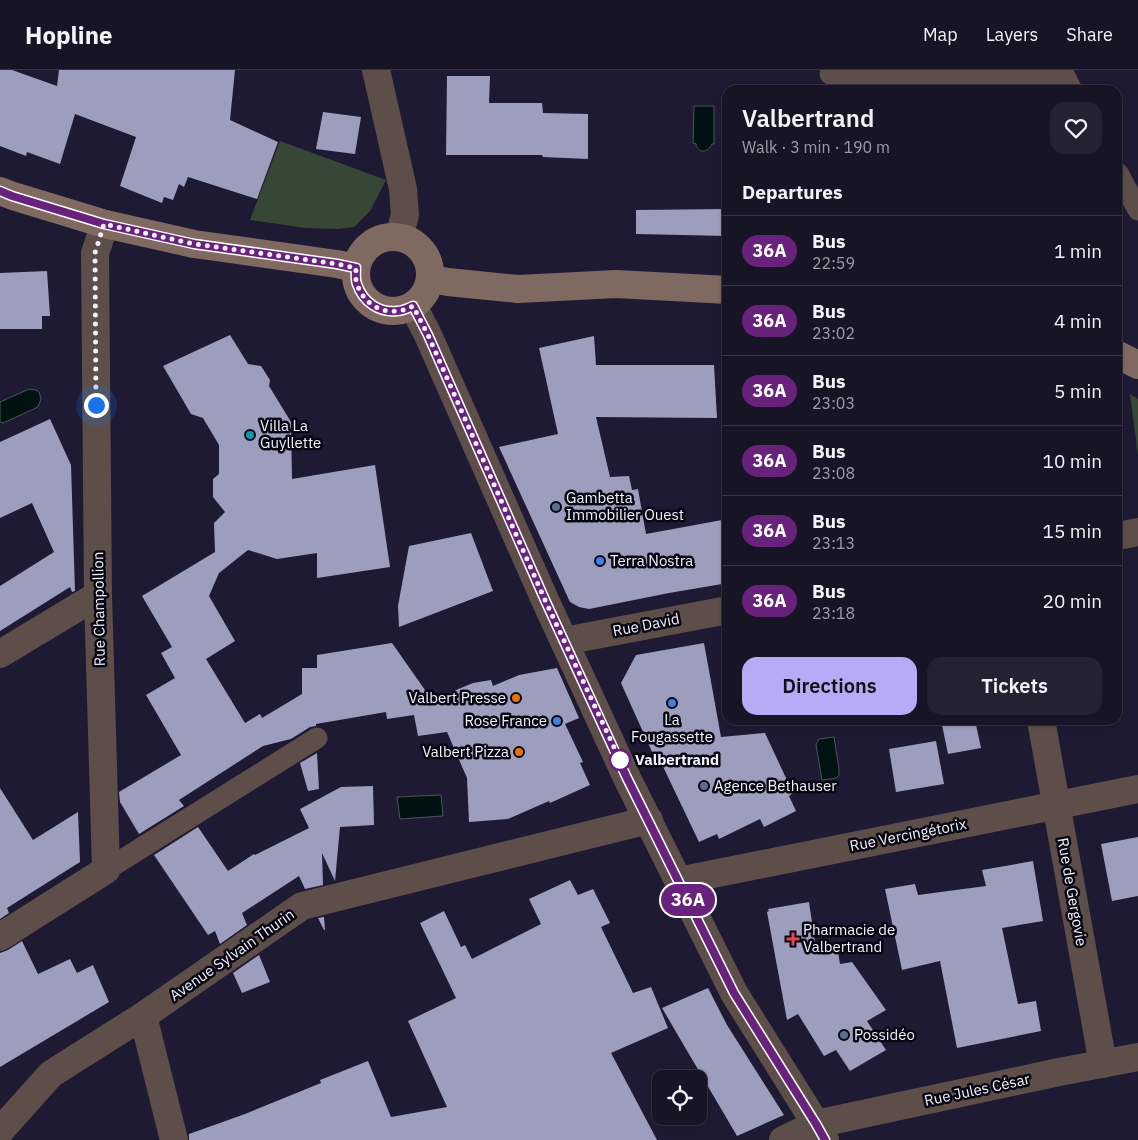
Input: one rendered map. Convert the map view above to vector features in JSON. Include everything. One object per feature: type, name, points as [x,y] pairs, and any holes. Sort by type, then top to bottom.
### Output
[{"type":"main road","points":[[0,191],[104,224],[194,244],[356,268]]},
{"type":"main road","points":[[387,237],[398,237],[410,240],[419,247],[426,257],[431,279],[421,299],[413,306],[399,311],[385,311],[372,305],[362,295],[356,282],[356,268],[359,257],[366,248],[376,241],[387,237]]},
{"type":"main road","points":[[431,279],[518,289],[616,284],[722,290]]},
{"type":"main road","points":[[1122,357],[1138,365]]},
{"type":"street","points":[[376,70],[404,189],[405,214],[398,237]]},
{"type":"street","name":"Rue Champollion","points":[[104,224],[95,253],[98,595],[106,870]]},
{"type":"street","points":[[413,306],[428,335],[541,591],[627,778],[734,993],[820,1132]]},
{"type":"street","points":[[1122,535],[1138,532]]},
{"type":"street","points":[[0,654],[98,595]]},
{"type":"street","name":"Rue David","points":[[564,641],[722,611]]},
{"type":"street","name":"Rue de Gergovie","points":[[1042,725],[1103,1064]]},
{"type":"street","name":"Rue Vercingétorix","points":[[678,881],[1138,790]]},
{"type":"street","name":"Avenue Sylvain Thurin","points":[[0,1131],[51,1074],[143,1016],[302,906],[649,820]]},
{"type":"street","points":[[0,937],[106,870]]},
{"type":"street","points":[[143,1016],[174,1140]]},
{"type":"street","name":"Rue Jules César","points":[[782,1140],[1052,1074],[1138,1057]]},
{"type":"lane","points":[[830,74],[1064,74],[1070,85]]},
{"type":"lane","points":[[1122,180],[1138,210]]},
{"type":"lane","points":[[106,870],[317,738]]},
{"type":"green space","points":[[280,141],[386,180],[370,211],[354,227],[337,229],[306,228],[250,220]]},
{"type":"green space","points":[[1130,394],[1138,399],[1138,456]]},
{"type":"shaded area","points":[[694,106],[714,106],[714,144],[706,151],[701,151],[693,143]]},
{"type":"shaded area","points":[[29,389],[39,392],[41,399],[38,407],[3,423],[0,422],[0,402]]},
{"type":"shaded area","points":[[834,737],[839,775],[836,778],[822,780],[816,745],[819,739]]},
{"type":"shaded area","points":[[441,795],[443,816],[400,819],[397,797]]},
{"type":"building","points":[[0,70],[12,70],[57,86],[59,70],[235,70],[230,120],[278,142],[257,199],[188,177],[184,187],[179,184],[173,200],[164,197],[162,203],[120,186],[136,137],[75,114],[60,164],[27,152],[26,156],[0,146]]},
{"type":"building","points":[[447,76],[490,76],[489,103],[542,103],[543,113],[588,114],[588,159],[543,157],[542,155],[446,155]]},
{"type":"building","points":[[323,112],[361,117],[355,154],[316,149]]},
{"type":"building","points":[[722,209],[722,236],[636,234],[636,210]]},
{"type":"building","points":[[47,271],[50,316],[42,316],[42,329],[0,329],[0,273]]},
{"type":"building","points":[[230,335],[248,364],[261,366],[270,380],[269,386],[291,422],[292,479],[375,465],[390,567],[317,578],[317,553],[277,559],[248,550],[219,573],[209,596],[235,641],[206,659],[245,723],[260,714],[262,718],[302,694],[302,668],[317,668],[317,655],[392,643],[432,700],[473,683],[491,680],[493,686],[519,675],[557,668],[579,718],[565,724],[583,762],[580,763],[590,785],[508,819],[469,822],[467,778],[447,732],[418,736],[414,715],[387,719],[386,712],[316,724],[316,726],[310,727],[291,739],[263,746],[179,800],[184,806],[139,834],[120,802],[119,792],[181,755],[146,695],[175,678],[161,653],[172,647],[142,596],[215,552],[214,523],[225,512],[213,497],[213,479],[219,474],[219,445],[203,418],[191,414],[163,366]]},
{"type":"building","points":[[594,336],[596,365],[714,365],[717,418],[596,417],[610,477],[629,476],[632,490],[638,489],[646,534],[722,520],[722,584],[589,609],[579,607],[570,602],[499,447],[558,434],[539,348]]},
{"type":"building","points":[[50,419],[71,465],[75,591],[72,592],[70,587],[0,631],[0,586],[54,552],[32,503],[0,518],[0,442]]},
{"type":"building","points":[[471,533],[493,591],[399,627],[398,606],[409,546]]},
{"type":"building","points":[[704,643],[721,737],[765,733],[793,793],[789,796],[796,811],[764,827],[760,819],[719,839],[717,834],[699,842],[657,754],[653,754],[621,683],[636,655]]},
{"type":"building","points":[[942,725],[976,725],[981,748],[948,754]]},
{"type":"building","points":[[936,741],[944,784],[896,792],[889,749]]},
{"type":"building","points":[[317,753],[319,789],[308,791],[300,763]]},
{"type":"building","points":[[373,786],[374,825],[340,827],[335,881],[322,853],[323,885],[305,889],[299,876],[242,913],[247,925],[220,944],[215,931],[208,935],[154,855],[198,827],[228,871],[254,854],[309,828],[300,809],[341,787]]},
{"type":"building","points":[[0,788],[33,840],[78,812],[80,862],[7,908],[9,913],[0,919]]},
{"type":"building","points":[[1138,837],[1138,896],[1112,901],[1101,844]]},
{"type":"building","points":[[1033,861],[1043,921],[1002,928],[1018,1004],[1036,1001],[1041,1031],[957,1048],[940,961],[902,970],[885,889],[915,884],[918,895],[986,886],[982,870]]},
{"type":"building","points":[[570,880],[578,895],[593,889],[610,923],[601,927],[633,993],[651,987],[668,1028],[611,1053],[657,1140],[189,1140],[189,1134],[245,1114],[321,1083],[320,1080],[368,1061],[391,1117],[447,1107],[408,1021],[456,998],[420,923],[444,911],[461,947],[465,945],[472,959],[541,924],[529,899]]},
{"type":"building","points":[[809,902],[816,949],[837,946],[840,964],[852,962],[886,1010],[867,1021],[886,1050],[850,1071],[836,1050],[824,1056],[798,1014],[787,1020],[767,912],[769,911],[768,909]]},
{"type":"building","points":[[324,917],[325,930],[318,918]]},
{"type":"building","points":[[22,941],[38,974],[70,959],[77,973],[93,965],[109,1002],[0,1067],[0,953]]},
{"type":"building","points":[[259,955],[270,982],[242,993],[233,973]]},
{"type":"building","points":[[708,988],[727,1025],[784,1115],[737,1136],[707,1085],[707,1070],[698,1070],[662,1008]]},
{"type":"bus line","name":"36A","points":[[0,191],[104,224],[194,244],[356,268],[356,282],[362,295],[372,305],[385,311],[399,311],[413,306],[428,335],[545,600],[627,778],[734,993],[825,1140]]},
{"type":"place","name":"Villa La Guyllette","points":[[250,435]]},
{"type":"place","name":"Gambetta Immobilier Ouest","points":[[556,507]]},
{"type":"place","name":"Terra Nostra","points":[[600,561]]},
{"type":"place","name":"Valbert Presse","points":[[516,698]]},
{"type":"place","name":"La Fougassette","points":[[672,703]]},
{"type":"place","name":"Rose France","points":[[557,721]]},
{"type":"place","name":"Valbert Pizza","points":[[519,752]]},
{"type":"place","name":"Valbertrand","points":[[620,760]]},
{"type":"place","name":"Agence Bethauser","points":[[704,786]]},
{"type":"place","name":"Pharmacie de Valbertrand","points":[[793,939]]},
{"type":"place","name":"Possidéo","points":[[844,1035]]},
{"type":"route","points":[[96,405],[95,253],[104,224],[194,244],[356,268],[356,282],[362,295],[372,305],[385,311],[399,311],[413,306],[428,335],[545,600],[620,760]]}]
